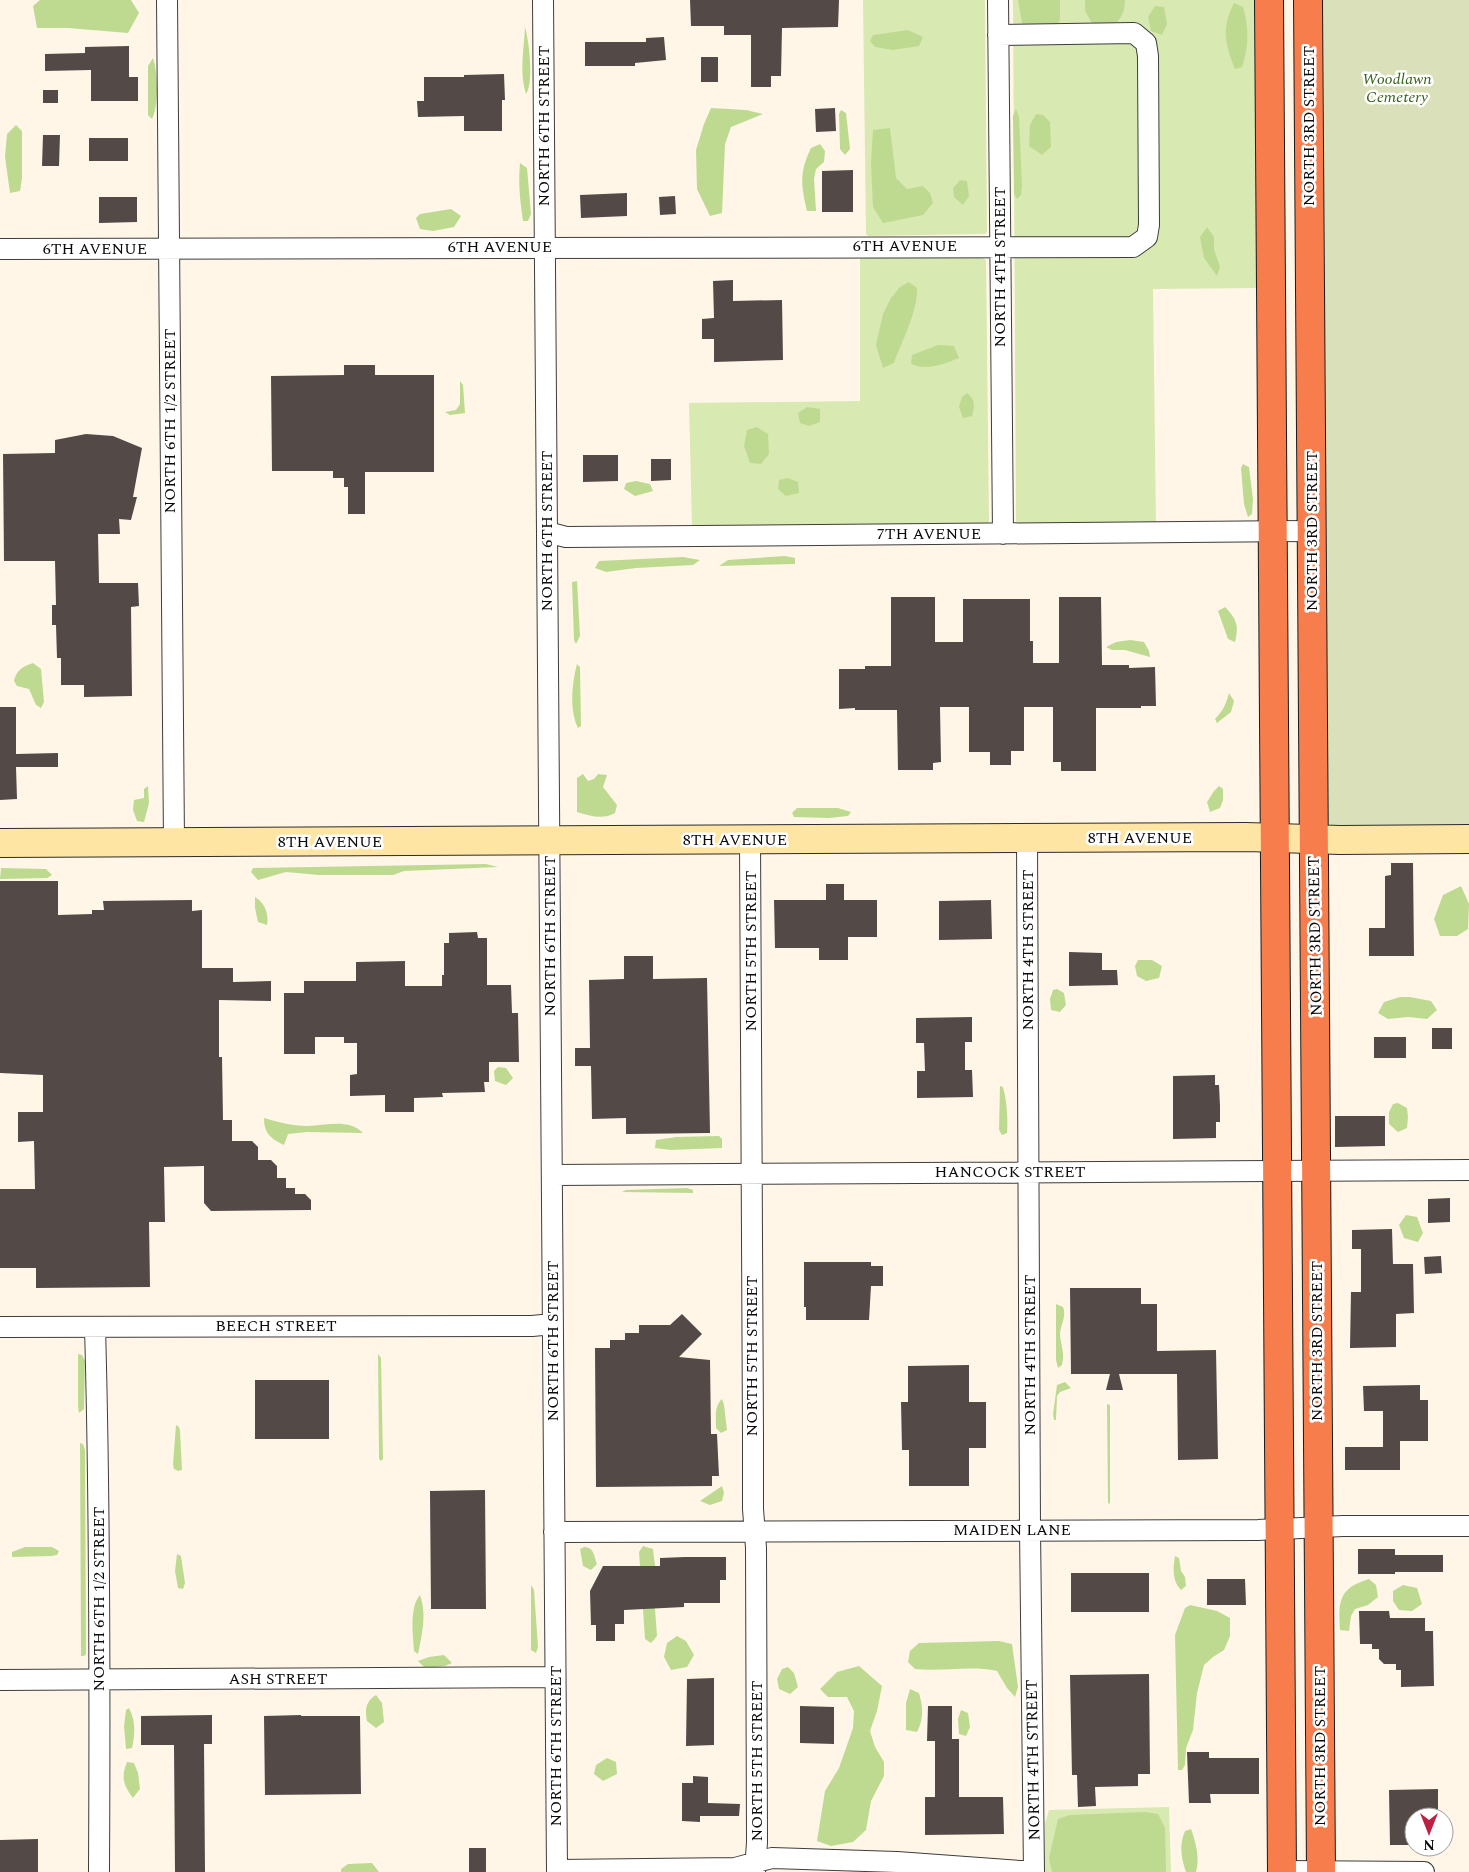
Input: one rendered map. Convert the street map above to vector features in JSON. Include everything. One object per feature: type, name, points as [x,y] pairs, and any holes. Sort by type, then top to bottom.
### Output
[{"type":"highway","points":[[1269,0],[1282,1871]]},
{"type":"highway","name":"NORTH 3RD STREET","points":[[1308,0],[1321,1871]]},
{"type":"street","name":"NORTH 6TH 1/2 STREET","points":[[167,0],[174,843]]},
{"type":"street","name":"NORTH 6TH STREET","points":[[543,0],[557,1871]]},
{"type":"street","name":"NORTH 4TH STREET","points":[[998,0],[1003,534]]},
{"type":"street","name":"6TH AVENUE","points":[[0,249],[1133,247],[1147,238],[1149,225],[1148,56],[1146,43],[1134,33],[998,35]]},
{"type":"street","name":"7TH AVENUE","points":[[547,532],[566,537],[1312,531]]},
{"type":"street","name":"NORTH 4TH STREET","points":[[1027,838],[1030,1530],[1034,1871]]},
{"type":"street","name":"8TH AVENUE","points":[[0,843],[1027,838],[1469,839]]},
{"type":"street","name":"NORTH 5TH STREET","points":[[750,840],[756,1867]]},
{"type":"street","name":"HANCOCK STREET","points":[[552,1175],[1469,1170]]},
{"type":"street","name":"BEECH STREET","points":[[0,1327],[532,1326],[553,1324]]},
{"type":"street","name":"NORTH 6TH 1/2 STREET","points":[[95,1326],[98,1426],[100,1680],[99,1872]]},
{"type":"street","name":"MAIDEN LANE","points":[[554,1532],[1280,1529],[1469,1526]]},
{"type":"street","name":"ASH STREET","points":[[0,1680],[555,1677]]},
{"type":"street","points":[[557,1871],[756,1867],[772,1858],[862,1860],[1020,1872],[1034,1871]]},
{"type":"street","points":[[1282,1871],[1424,1872]]},
{"type":"green space","points":[[40,0],[131,0],[139,13],[128,33],[68,28],[37,28],[33,6]]},
{"type":"green space","points":[[863,0],[985,0],[987,232],[985,234],[868,236],[866,234]]},
{"type":"green space","points":[[1013,0],[1258,0],[1258,288],[1153,289],[1156,526],[1018,524],[1016,521]]},
{"type":"green space","points":[[1018,0],[1060,0],[1060,20],[1051,38],[1024,34]]},
{"type":"green space","points":[[1085,0],[1125,0],[1121,17],[1109,29],[1099,35],[1085,11]]},
{"type":"green space","name":"Woodlawn Cemetery","points":[[1323,0],[1469,0],[1469,829],[1332,827],[1328,822]]},
{"type":"green space","points":[[1234,3],[1243,7],[1247,37],[1242,67],[1235,69],[1226,36],[1227,21]]},
{"type":"green space","points":[[1155,6],[1164,7],[1167,24],[1162,35],[1151,31],[1148,17]]},
{"type":"green space","points":[[525,27],[530,71],[530,81],[526,94],[522,69]]},
{"type":"green space","points":[[908,30],[923,37],[919,46],[893,50],[875,47],[870,41],[873,35]]},
{"type":"green space","points":[[153,58],[157,89],[156,106],[152,119],[148,115],[148,66]]},
{"type":"green space","points":[[711,108],[746,110],[763,114],[731,127],[725,144],[722,213],[710,216],[697,189],[696,150]]},
{"type":"green space","points":[[1016,109],[1019,117],[1022,186],[1021,195],[1017,199],[1014,194],[1013,116]]},
{"type":"green space","points":[[841,110],[846,113],[850,149],[845,155],[840,149],[839,114]]},
{"type":"green space","points":[[1036,114],[1043,115],[1050,122],[1051,147],[1042,155],[1029,146],[1030,125]]},
{"type":"green space","points":[[16,125],[22,131],[22,178],[20,191],[10,193],[5,157],[7,134]]},
{"type":"green space","points":[[890,128],[896,178],[907,189],[923,186],[930,193],[933,203],[923,215],[883,223],[873,207],[871,163],[873,130]]},
{"type":"green space","points":[[820,144],[825,151],[824,162],[816,169],[814,179],[816,211],[807,211],[802,186],[804,165],[811,148]]},
{"type":"green space","points":[[520,163],[527,168],[531,214],[528,221],[523,221],[522,214],[519,185]]},
{"type":"green space","points":[[960,180],[967,181],[969,196],[963,205],[954,197],[953,188]]},
{"type":"green space","points":[[451,209],[461,216],[454,227],[433,231],[420,229],[416,218],[420,214]]},
{"type":"green space","points":[[1207,227],[1214,237],[1214,249],[1220,267],[1217,276],[1204,258],[1200,237]]},
{"type":"green space","points":[[860,258],[982,258],[986,260],[989,523],[987,525],[692,528],[689,403],[860,401]]},
{"type":"green space","points":[[909,282],[917,288],[917,297],[909,326],[894,363],[883,368],[876,345],[883,314],[891,298],[900,287]]},
{"type":"green space","points":[[938,345],[954,346],[959,358],[929,367],[911,364],[912,355]]},
{"type":"green space","points":[[460,381],[463,385],[465,413],[450,415],[445,412],[456,410],[460,404]]},
{"type":"green space","points":[[967,393],[973,400],[974,409],[972,416],[963,418],[959,407],[962,397]]},
{"type":"green space","points":[[807,407],[820,409],[820,422],[809,426],[800,423],[798,413]]},
{"type":"green space","points":[[757,427],[768,434],[769,454],[761,464],[750,463],[744,446],[747,430]]},
{"type":"green space","points":[[1243,464],[1249,467],[1253,499],[1252,514],[1248,517],[1244,504],[1241,468]]},
{"type":"green space","points":[[788,478],[798,482],[799,493],[786,496],[778,489],[779,480]]},
{"type":"green space","points":[[636,481],[650,484],[653,491],[635,496],[624,489],[626,483]]},
{"type":"green space","points":[[785,556],[795,558],[795,564],[719,566],[728,560]]},
{"type":"green space","points":[[683,557],[700,560],[693,565],[636,568],[606,572],[595,568],[599,561]]},
{"type":"green space","points":[[577,581],[580,636],[576,644],[574,640],[572,582]]},
{"type":"green space","points":[[1225,607],[1236,623],[1235,642],[1228,639],[1218,611]]},
{"type":"green space","points":[[1130,640],[1144,642],[1150,657],[1125,650],[1112,650],[1106,647],[1116,642]]},
{"type":"green space","points":[[33,663],[41,669],[44,702],[41,708],[36,705],[29,689],[17,686],[14,681],[21,669]]},
{"type":"green space","points":[[577,664],[580,667],[581,726],[578,728],[572,705]]},
{"type":"green space","points":[[1229,693],[1234,701],[1231,712],[1217,723],[1215,719],[1224,707]]},
{"type":"green space","points":[[583,774],[588,781],[594,779],[598,774],[607,775],[603,787],[617,805],[615,813],[601,817],[577,812],[577,778]]},
{"type":"green space","points":[[148,786],[149,803],[144,822],[137,821],[133,810],[134,800],[144,798],[144,789]]},
{"type":"green space","points":[[1219,786],[1223,789],[1223,800],[1220,808],[1210,812],[1207,802]]},
{"type":"green space","points":[[797,808],[838,808],[851,812],[848,816],[829,818],[794,817],[792,813]]},
{"type":"green space","points":[[486,864],[498,867],[404,871],[393,875],[319,875],[286,872],[258,880],[251,872],[253,868]]},
{"type":"green space","points":[[1,868],[46,869],[52,875],[47,878],[0,879]]},
{"type":"green space","points":[[1461,886],[1469,904],[1468,929],[1457,936],[1440,936],[1434,919],[1443,895]]},
{"type":"green space","points":[[255,897],[266,909],[267,925],[258,922]]},
{"type":"green space","points":[[1138,960],[1152,960],[1162,966],[1159,978],[1146,981],[1137,976],[1135,966]]},
{"type":"green space","points":[[1057,989],[1064,993],[1066,1005],[1060,1012],[1051,1010],[1050,999],[1053,990]]},
{"type":"green space","points":[[1400,997],[1431,1001],[1437,1010],[1427,1019],[1408,1017],[1388,1019],[1378,1013],[1384,1002]]},
{"type":"green space","points":[[498,1067],[506,1068],[513,1078],[506,1085],[495,1081],[494,1071]]},
{"type":"green space","points":[[1000,1086],[1003,1087],[1007,1116],[1007,1133],[1002,1135],[999,1130]]},
{"type":"green space","points":[[1398,1103],[1407,1108],[1408,1117],[1407,1128],[1398,1132],[1389,1124],[1389,1112],[1393,1104]]},
{"type":"green space","points":[[264,1118],[301,1126],[344,1124],[357,1128],[363,1133],[307,1132],[288,1134],[284,1145],[269,1134],[265,1128]]},
{"type":"green space","points":[[719,1136],[722,1139],[722,1148],[671,1150],[655,1148],[656,1140],[676,1137]]},
{"type":"green space","points":[[687,1188],[693,1190],[693,1193],[622,1192],[626,1190]]},
{"type":"green space","points":[[1406,1215],[1417,1217],[1423,1233],[1418,1242],[1404,1238],[1399,1225]]},
{"type":"green space","points":[[1056,1304],[1063,1307],[1064,1311],[1060,1331],[1063,1361],[1062,1365],[1058,1368],[1056,1360]]},
{"type":"green space","points":[[78,1354],[82,1355],[85,1361],[84,1409],[79,1413],[78,1407]]},
{"type":"green space","points":[[378,1354],[381,1358],[383,1459],[381,1461],[379,1459]]},
{"type":"green space","points":[[1065,1382],[1071,1388],[1060,1392],[1057,1396],[1056,1420],[1054,1420],[1053,1414],[1057,1385]]},
{"type":"green space","points":[[722,1399],[727,1430],[721,1433],[716,1428],[716,1416],[719,1402]]},
{"type":"green space","points":[[1107,1404],[1110,1405],[1110,1504],[1108,1503]]},
{"type":"green space","points":[[176,1425],[180,1431],[182,1470],[178,1471],[174,1469],[173,1464]]},
{"type":"green space","points":[[80,1443],[83,1444],[85,1450],[86,1654],[84,1656],[81,1656]]},
{"type":"green space","points":[[722,1486],[724,1493],[722,1501],[710,1505],[700,1501]]},
{"type":"green space","points":[[643,1546],[653,1549],[655,1566],[654,1596],[657,1636],[651,1643],[645,1639],[639,1552]]},
{"type":"green space","points":[[25,1547],[52,1547],[59,1551],[57,1555],[51,1556],[12,1557],[12,1552]]},
{"type":"green space","points":[[584,1547],[592,1550],[597,1564],[591,1570],[583,1566],[580,1549]]},
{"type":"green space","points":[[177,1554],[181,1556],[185,1583],[183,1589],[178,1588],[175,1571]]},
{"type":"green space","points":[[1175,1556],[1179,1558],[1181,1571],[1185,1577],[1186,1586],[1181,1590],[1175,1578]]},
{"type":"green space","points":[[1369,1579],[1376,1585],[1378,1597],[1368,1605],[1355,1609],[1351,1616],[1349,1631],[1340,1630],[1340,1603],[1346,1591]]},
{"type":"green space","points":[[531,1585],[534,1590],[538,1647],[536,1653],[531,1650]]},
{"type":"green space","points":[[1403,1585],[1417,1588],[1422,1604],[1412,1611],[1399,1610],[1393,1601],[1393,1591]]},
{"type":"green space","points":[[420,1595],[423,1617],[418,1654],[414,1651],[412,1622],[414,1607]]},
{"type":"green space","points":[[1190,1605],[1217,1611],[1230,1618],[1230,1636],[1224,1650],[1204,1665],[1197,1693],[1193,1730],[1186,1748],[1185,1765],[1182,1770],[1178,1770],[1175,1635],[1185,1608]]},
{"type":"green space","points":[[677,1636],[686,1641],[694,1655],[687,1667],[671,1670],[664,1657],[667,1643]]},
{"type":"green space","points":[[999,1641],[1012,1644],[1018,1687],[1015,1697],[997,1671],[987,1669],[915,1669],[908,1662],[910,1651],[919,1643]]},
{"type":"green space","points":[[444,1655],[452,1663],[445,1666],[425,1668],[418,1661],[429,1657]]},
{"type":"green space","points":[[859,1666],[882,1686],[877,1711],[870,1731],[875,1747],[884,1762],[884,1776],[871,1801],[866,1830],[853,1842],[831,1846],[817,1841],[825,1791],[839,1768],[853,1728],[854,1711],[847,1697],[828,1697],[820,1689],[837,1672]]},
{"type":"green space","points":[[788,1667],[794,1673],[798,1687],[790,1694],[779,1689],[777,1679],[782,1669]]},
{"type":"green space","points":[[910,1689],[919,1693],[921,1703],[922,1717],[917,1732],[906,1730],[906,1703]]},
{"type":"green space","points":[[376,1695],[382,1703],[384,1722],[376,1728],[367,1721],[366,1713],[368,1703]]},
{"type":"green space","points":[[129,1708],[134,1723],[134,1733],[132,1748],[126,1749],[124,1726],[126,1710]]},
{"type":"green space","points":[[961,1710],[968,1713],[970,1727],[966,1736],[959,1734],[958,1719]]},
{"type":"green space","points":[[607,1758],[616,1762],[617,1774],[603,1781],[594,1774],[596,1765]]},
{"type":"green space","points":[[127,1762],[134,1763],[138,1773],[140,1789],[133,1798],[124,1781]]},
{"type":"green space","points":[[1169,1807],[1171,1872],[1045,1872],[1045,1824],[1049,1810]]},
{"type":"green space","points":[[1145,1812],[1158,1814],[1165,1828],[1166,1872],[1052,1872],[1049,1858],[1058,1819],[1070,1815]]},
{"type":"green space","points":[[1191,1829],[1198,1861],[1196,1872],[1186,1872],[1181,1846],[1185,1831]]},
{"type":"green space","points":[[372,1863],[379,1872],[341,1872],[341,1869],[348,1864]]},
{"type":"building","points":[[690,0],[839,0],[838,27],[782,28],[781,76],[771,76],[771,87],[751,87],[751,35],[724,35],[724,26],[691,26]]},
{"type":"building","points":[[664,37],[666,60],[635,63],[635,66],[585,66],[585,42],[646,42],[646,38]]},
{"type":"building","points":[[129,46],[129,77],[138,77],[138,101],[91,101],[91,70],[45,71],[45,54],[85,53],[85,47]]},
{"type":"building","points":[[701,57],[718,57],[718,82],[701,82]]},
{"type":"building","points":[[504,74],[505,100],[502,100],[502,131],[464,131],[464,116],[418,117],[417,101],[424,101],[424,77]]},
{"type":"building","points":[[43,90],[58,90],[58,103],[43,103]]},
{"type":"building","points":[[835,108],[836,131],[816,132],[815,109]]},
{"type":"building","points":[[43,135],[60,135],[59,166],[42,166]]},
{"type":"building","points":[[89,138],[128,138],[128,161],[89,161]]},
{"type":"building","points":[[853,170],[853,212],[822,212],[822,171]]},
{"type":"building","points":[[627,193],[627,216],[581,218],[580,195]]},
{"type":"building","points":[[675,196],[676,214],[660,215],[659,197]]},
{"type":"building","points":[[99,197],[137,197],[137,222],[99,223]]},
{"type":"building","points":[[733,280],[733,301],[782,300],[783,360],[714,362],[714,339],[702,339],[702,319],[714,318],[713,281]]},
{"type":"building","points":[[344,365],[375,365],[375,375],[434,375],[434,472],[365,472],[365,514],[348,514],[348,487],[344,487],[344,478],[333,478],[333,471],[272,471],[271,376],[344,375]]},
{"type":"building","points":[[86,434],[113,436],[142,448],[133,497],[137,497],[131,520],[119,519],[120,534],[98,534],[99,583],[138,583],[139,606],[131,607],[132,696],[84,697],[84,685],[61,685],[61,658],[57,658],[56,625],[52,625],[52,605],[56,605],[55,561],[4,561],[3,454],[55,453],[55,440]]},
{"type":"building","points":[[583,455],[618,455],[618,481],[583,482]]},
{"type":"building","points":[[651,459],[671,459],[671,480],[651,481]]},
{"type":"building","points":[[891,597],[935,597],[935,642],[963,642],[963,599],[1030,599],[1030,641],[1033,641],[1033,663],[1059,663],[1059,597],[1101,597],[1102,665],[1129,665],[1129,668],[1155,667],[1156,706],[1096,708],[1096,771],[1061,771],[1061,762],[1053,762],[1053,707],[1024,707],[1024,751],[1011,751],[1011,765],[990,765],[990,752],[969,752],[969,707],[940,707],[941,762],[933,763],[933,770],[898,770],[897,710],[839,709],[839,669],[891,666]]},
{"type":"building","points":[[0,707],[16,707],[16,754],[58,753],[58,767],[16,767],[17,799],[0,800]]},
{"type":"building","points":[[1391,863],[1413,863],[1414,956],[1369,956],[1369,928],[1385,928],[1385,876],[1391,875]]},
{"type":"building","points":[[0,881],[58,881],[58,915],[92,914],[92,910],[104,910],[103,901],[192,900],[192,911],[202,910],[202,968],[233,968],[233,982],[271,981],[271,1001],[219,1000],[219,1057],[222,1057],[223,1120],[232,1120],[232,1141],[252,1141],[258,1147],[258,1160],[271,1160],[277,1166],[277,1178],[286,1178],[286,1188],[295,1188],[295,1194],[305,1194],[311,1200],[311,1210],[211,1211],[204,1203],[204,1166],[164,1167],[165,1222],[149,1222],[150,1287],[36,1288],[36,1268],[0,1268],[0,1189],[35,1189],[34,1141],[18,1142],[18,1112],[43,1112],[43,1075],[0,1073]]},
{"type":"building","points":[[826,884],[844,884],[844,900],[877,900],[877,937],[848,937],[848,960],[819,960],[819,948],[775,948],[774,900],[826,900]]},
{"type":"building","points":[[991,900],[992,939],[939,940],[939,901]]},
{"type":"building","points":[[477,932],[478,938],[487,938],[487,985],[511,985],[512,1013],[518,1013],[519,1062],[489,1062],[489,1082],[484,1082],[485,1092],[442,1093],[443,1097],[414,1098],[414,1112],[385,1112],[385,1095],[350,1096],[350,1075],[357,1074],[357,1043],[344,1043],[344,1037],[315,1037],[315,1054],[284,1054],[284,993],[304,993],[304,981],[356,981],[356,962],[405,961],[405,986],[442,986],[444,943],[449,943],[449,933]]},
{"type":"building","points":[[1069,952],[1102,953],[1102,970],[1117,970],[1118,985],[1069,986]]},
{"type":"building","points":[[624,956],[653,956],[653,979],[707,978],[710,1133],[626,1134],[626,1118],[592,1119],[591,1066],[575,1066],[575,1048],[590,1048],[589,980],[624,979]]},
{"type":"building","points":[[972,1017],[972,1042],[965,1042],[965,1070],[972,1070],[973,1097],[917,1098],[917,1071],[925,1071],[924,1043],[916,1043],[916,1018]]},
{"type":"building","points":[[1432,1028],[1452,1028],[1452,1049],[1432,1049]]},
{"type":"building","points":[[1374,1037],[1406,1037],[1406,1058],[1374,1058]]},
{"type":"building","points":[[1215,1075],[1215,1085],[1219,1085],[1220,1106],[1220,1122],[1216,1122],[1216,1138],[1173,1139],[1173,1076]]},
{"type":"building","points":[[1335,1116],[1385,1116],[1385,1146],[1335,1147]]},
{"type":"building","points":[[1450,1198],[1450,1222],[1428,1223],[1428,1199]]},
{"type":"building","points":[[1392,1229],[1393,1264],[1413,1264],[1414,1313],[1396,1314],[1396,1347],[1350,1348],[1351,1292],[1361,1292],[1361,1249],[1352,1249],[1352,1230]]},
{"type":"building","points":[[1441,1256],[1442,1273],[1425,1274],[1424,1257]]},
{"type":"building","points":[[804,1262],[871,1262],[871,1266],[883,1266],[883,1286],[871,1286],[869,1320],[806,1320],[806,1307],[804,1307]]},
{"type":"building","points":[[1070,1288],[1141,1288],[1141,1304],[1157,1304],[1157,1351],[1216,1350],[1218,1459],[1178,1460],[1177,1374],[1119,1374],[1123,1390],[1106,1390],[1110,1374],[1071,1374]]},
{"type":"building","points":[[682,1314],[702,1334],[679,1357],[710,1360],[711,1434],[717,1434],[719,1476],[712,1476],[712,1486],[596,1487],[595,1348],[610,1348],[610,1340],[625,1340],[625,1333],[639,1333],[639,1325],[670,1325]]},
{"type":"building","points":[[969,1365],[969,1402],[986,1402],[986,1448],[969,1448],[969,1486],[909,1486],[909,1450],[902,1450],[901,1402],[908,1402],[908,1366]]},
{"type":"building","points":[[255,1380],[329,1380],[329,1439],[255,1439]]},
{"type":"building","points":[[1420,1385],[1420,1400],[1428,1400],[1428,1441],[1400,1441],[1400,1470],[1345,1470],[1345,1447],[1383,1447],[1383,1411],[1364,1411],[1363,1386]]},
{"type":"building","points":[[485,1490],[486,1609],[431,1609],[430,1491]]},
{"type":"building","points":[[1358,1549],[1395,1549],[1395,1555],[1443,1555],[1443,1572],[1358,1574]]},
{"type":"building","points":[[726,1557],[726,1580],[720,1580],[720,1603],[684,1603],[684,1607],[624,1610],[624,1624],[615,1624],[615,1641],[596,1641],[596,1625],[591,1625],[590,1591],[603,1566],[660,1566],[660,1558]]},
{"type":"building","points":[[1071,1573],[1149,1573],[1149,1612],[1071,1612]]},
{"type":"building","points":[[1207,1579],[1245,1579],[1246,1605],[1207,1605]]},
{"type":"building","points":[[1359,1611],[1389,1611],[1390,1618],[1425,1618],[1425,1631],[1433,1631],[1434,1686],[1401,1687],[1401,1670],[1396,1670],[1396,1664],[1384,1664],[1379,1659],[1379,1649],[1372,1649],[1372,1644],[1360,1644]]},
{"type":"building","points":[[1149,1674],[1150,1774],[1138,1774],[1138,1786],[1095,1787],[1096,1806],[1078,1807],[1077,1775],[1072,1775],[1070,1675]]},
{"type":"building","points":[[714,1678],[714,1745],[686,1746],[687,1679]]},
{"type":"building","points":[[800,1706],[834,1707],[834,1744],[800,1743]]},
{"type":"building","points":[[928,1706],[952,1706],[952,1739],[959,1739],[959,1797],[1003,1797],[1004,1834],[925,1835],[925,1797],[935,1797],[935,1741],[927,1741]]},
{"type":"building","points":[[212,1715],[212,1744],[204,1744],[205,1872],[175,1872],[174,1745],[141,1745],[141,1716]]},
{"type":"building","points":[[264,1716],[360,1716],[361,1794],[265,1795]]},
{"type":"building","points":[[1187,1752],[1209,1752],[1209,1758],[1259,1758],[1259,1794],[1210,1794],[1211,1803],[1189,1803]]},
{"type":"building","points":[[693,1776],[708,1777],[708,1803],[740,1804],[739,1816],[700,1816],[700,1822],[682,1821],[682,1783],[693,1783]]},
{"type":"building","points":[[1438,1789],[1438,1807],[1404,1807],[1404,1845],[1390,1845],[1389,1790]]},
{"type":"building","points":[[38,1839],[38,1872],[0,1872],[0,1840]]},
{"type":"building","points":[[469,1848],[486,1848],[486,1872],[469,1872]]}]
